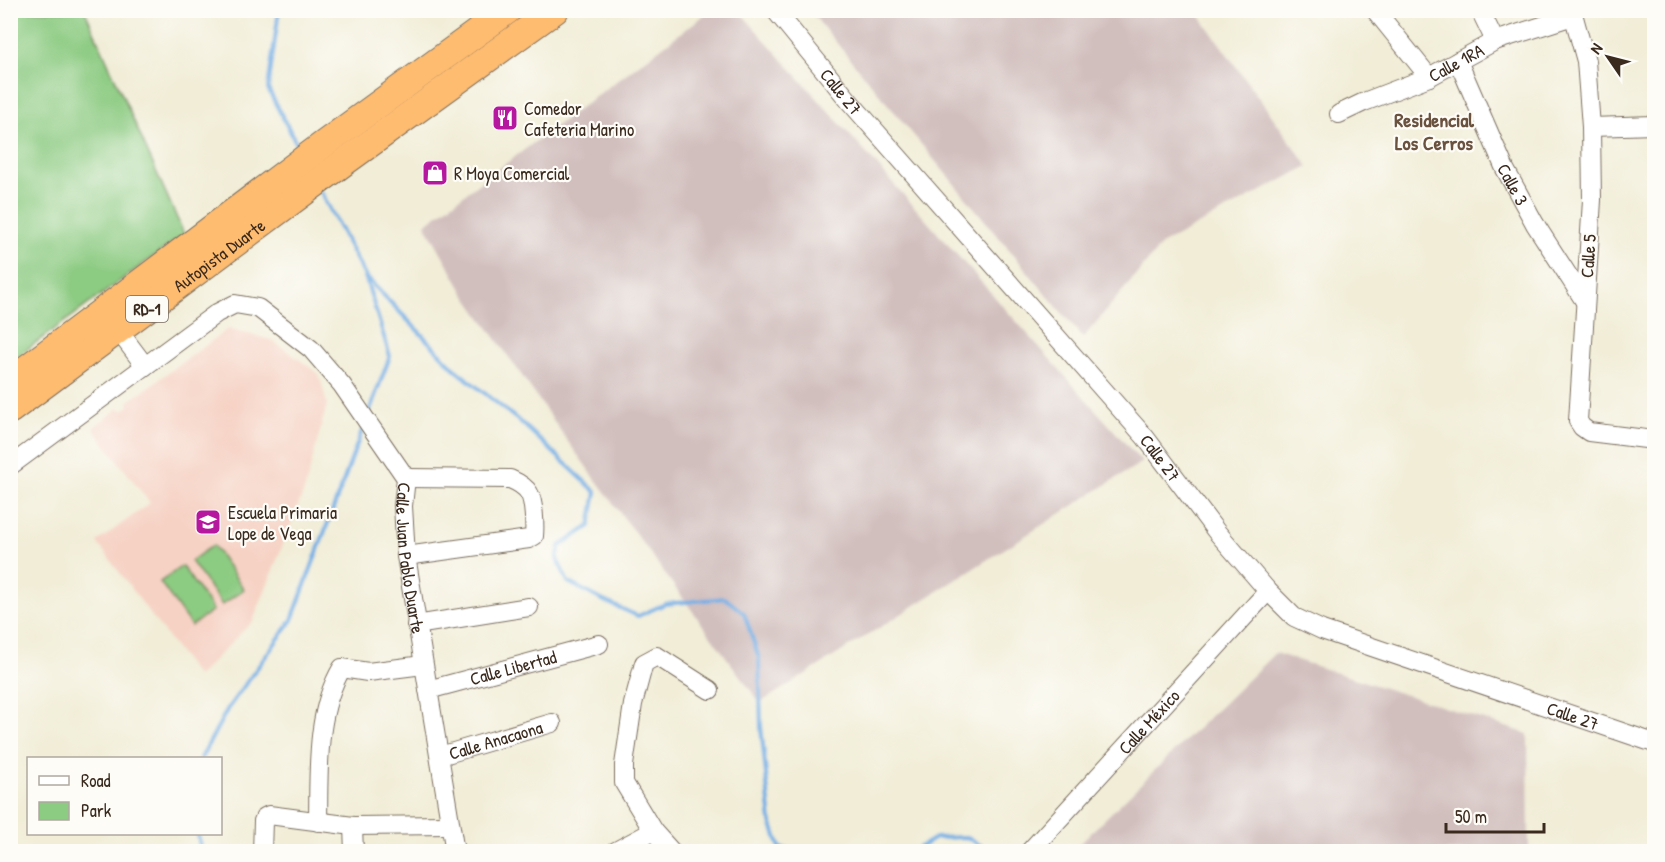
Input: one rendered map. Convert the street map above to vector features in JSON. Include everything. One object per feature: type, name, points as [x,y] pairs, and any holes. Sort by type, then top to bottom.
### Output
[{"type":"highway","name":"Autopista Duarte","points":[[10,381],[324,144],[508,10]]},
{"type":"highway","name":"Autopista Duarte","points":[[10,410],[282,208],[555,10]]},
{"type":"street","name":"Calle 27","points":[[775,10],[857,111],[1145,437],[1216,531],[1294,617],[1322,630],[1654,743]]},
{"type":"street","points":[[1375,10],[1429,77]]},
{"type":"street","points":[[1480,10],[1495,41]]},
{"type":"street","name":"Calle 1RA","points":[[1339,114],[1429,77],[1495,41],[1572,13]]},
{"type":"street","name":"Calle 5","points":[[1572,13],[1586,61],[1592,128],[1592,200],[1578,421],[1588,432],[1654,440]]},
{"type":"street","name":"Calle 3","points":[[1458,61],[1505,169],[1535,224],[1584,300]]},
{"type":"street","points":[[1592,128],[1654,125]]},
{"type":"street","name":"Calle Juan Pablo Duarte","points":[[145,366],[217,313],[235,304],[246,304],[258,308],[311,349],[342,385],[406,478],[403,506],[406,556],[455,852]]},
{"type":"street","points":[[10,466],[145,366],[118,330]]},
{"type":"street","points":[[406,478],[510,479],[530,493],[535,527],[534,536],[529,539],[406,556]]},
{"type":"street","name":"Calle México","points":[[1029,852],[1268,591]]},
{"type":"street","points":[[417,625],[529,607]]},
{"type":"street","name":"Calle Libertad","points":[[428,690],[599,644]]},
{"type":"street","points":[[672,852],[653,831],[624,783],[624,765],[633,704],[644,663],[657,656],[710,690]]},
{"type":"street","points":[[318,822],[319,750],[322,728],[333,688],[342,668],[368,672],[423,665]]},
{"type":"street","name":"Calle Anacaona","points":[[440,756],[552,723]]},
{"type":"street","points":[[262,852],[265,817],[269,815],[354,826],[449,825]]},
{"type":"street","points":[[354,826],[354,852]]},
{"type":"street","points":[[614,852],[653,831]]},
{"type":"shaded area","points":[[710,11],[740,12],[1142,462],[760,703],[569,443],[464,293],[425,224]]},
{"type":"shaded area","points":[[810,11],[1196,11],[1308,166],[1162,244],[1083,338]]},
{"type":"shaded area","name":"Escuela Primaria Lope de Vega","points":[[228,329],[272,340],[319,374],[327,404],[305,488],[253,621],[197,677],[97,542],[150,503],[93,428],[119,408],[122,411],[130,405],[128,402]]},
{"type":"shaded area","points":[[1275,653],[1528,734],[1529,851],[1072,851]]},
{"type":"green space","points":[[11,11],[85,11],[184,234],[11,361]]},
{"type":"green space","points":[[213,545],[244,589],[222,605],[191,561]]},
{"type":"green space","points":[[182,566],[213,610],[191,626],[160,582]]},
{"type":"waterway","points":[[279,10],[268,89],[300,150]]},
{"type":"waterway","points":[[321,192],[365,276],[390,356],[369,412]]},
{"type":"waterway","points":[[365,276],[456,370],[524,425],[596,492],[590,526],[560,546],[557,559],[568,582],[638,616],[665,604],[725,598],[744,613],[759,658],[761,727],[771,822],[780,848],[805,852]]},
{"type":"waterway","points":[[202,757],[228,708],[292,620],[363,428]]},
{"type":"waterway","points":[[198,835],[201,852]]},
{"type":"waterway","points":[[912,852],[935,838],[967,837],[991,852]]},
{"type":"place","name":"Comedor Cafeteria Marino","points":[[505,118]]},
{"type":"place","name":"R Moya Comercial","points":[[435,173]]},
{"type":"place","name":"Escuela Primaria Lope de Vega","points":[[208,522]]},
{"type":"district","name":"Residencial Los Cerros","points":[[1434,130]]}]
